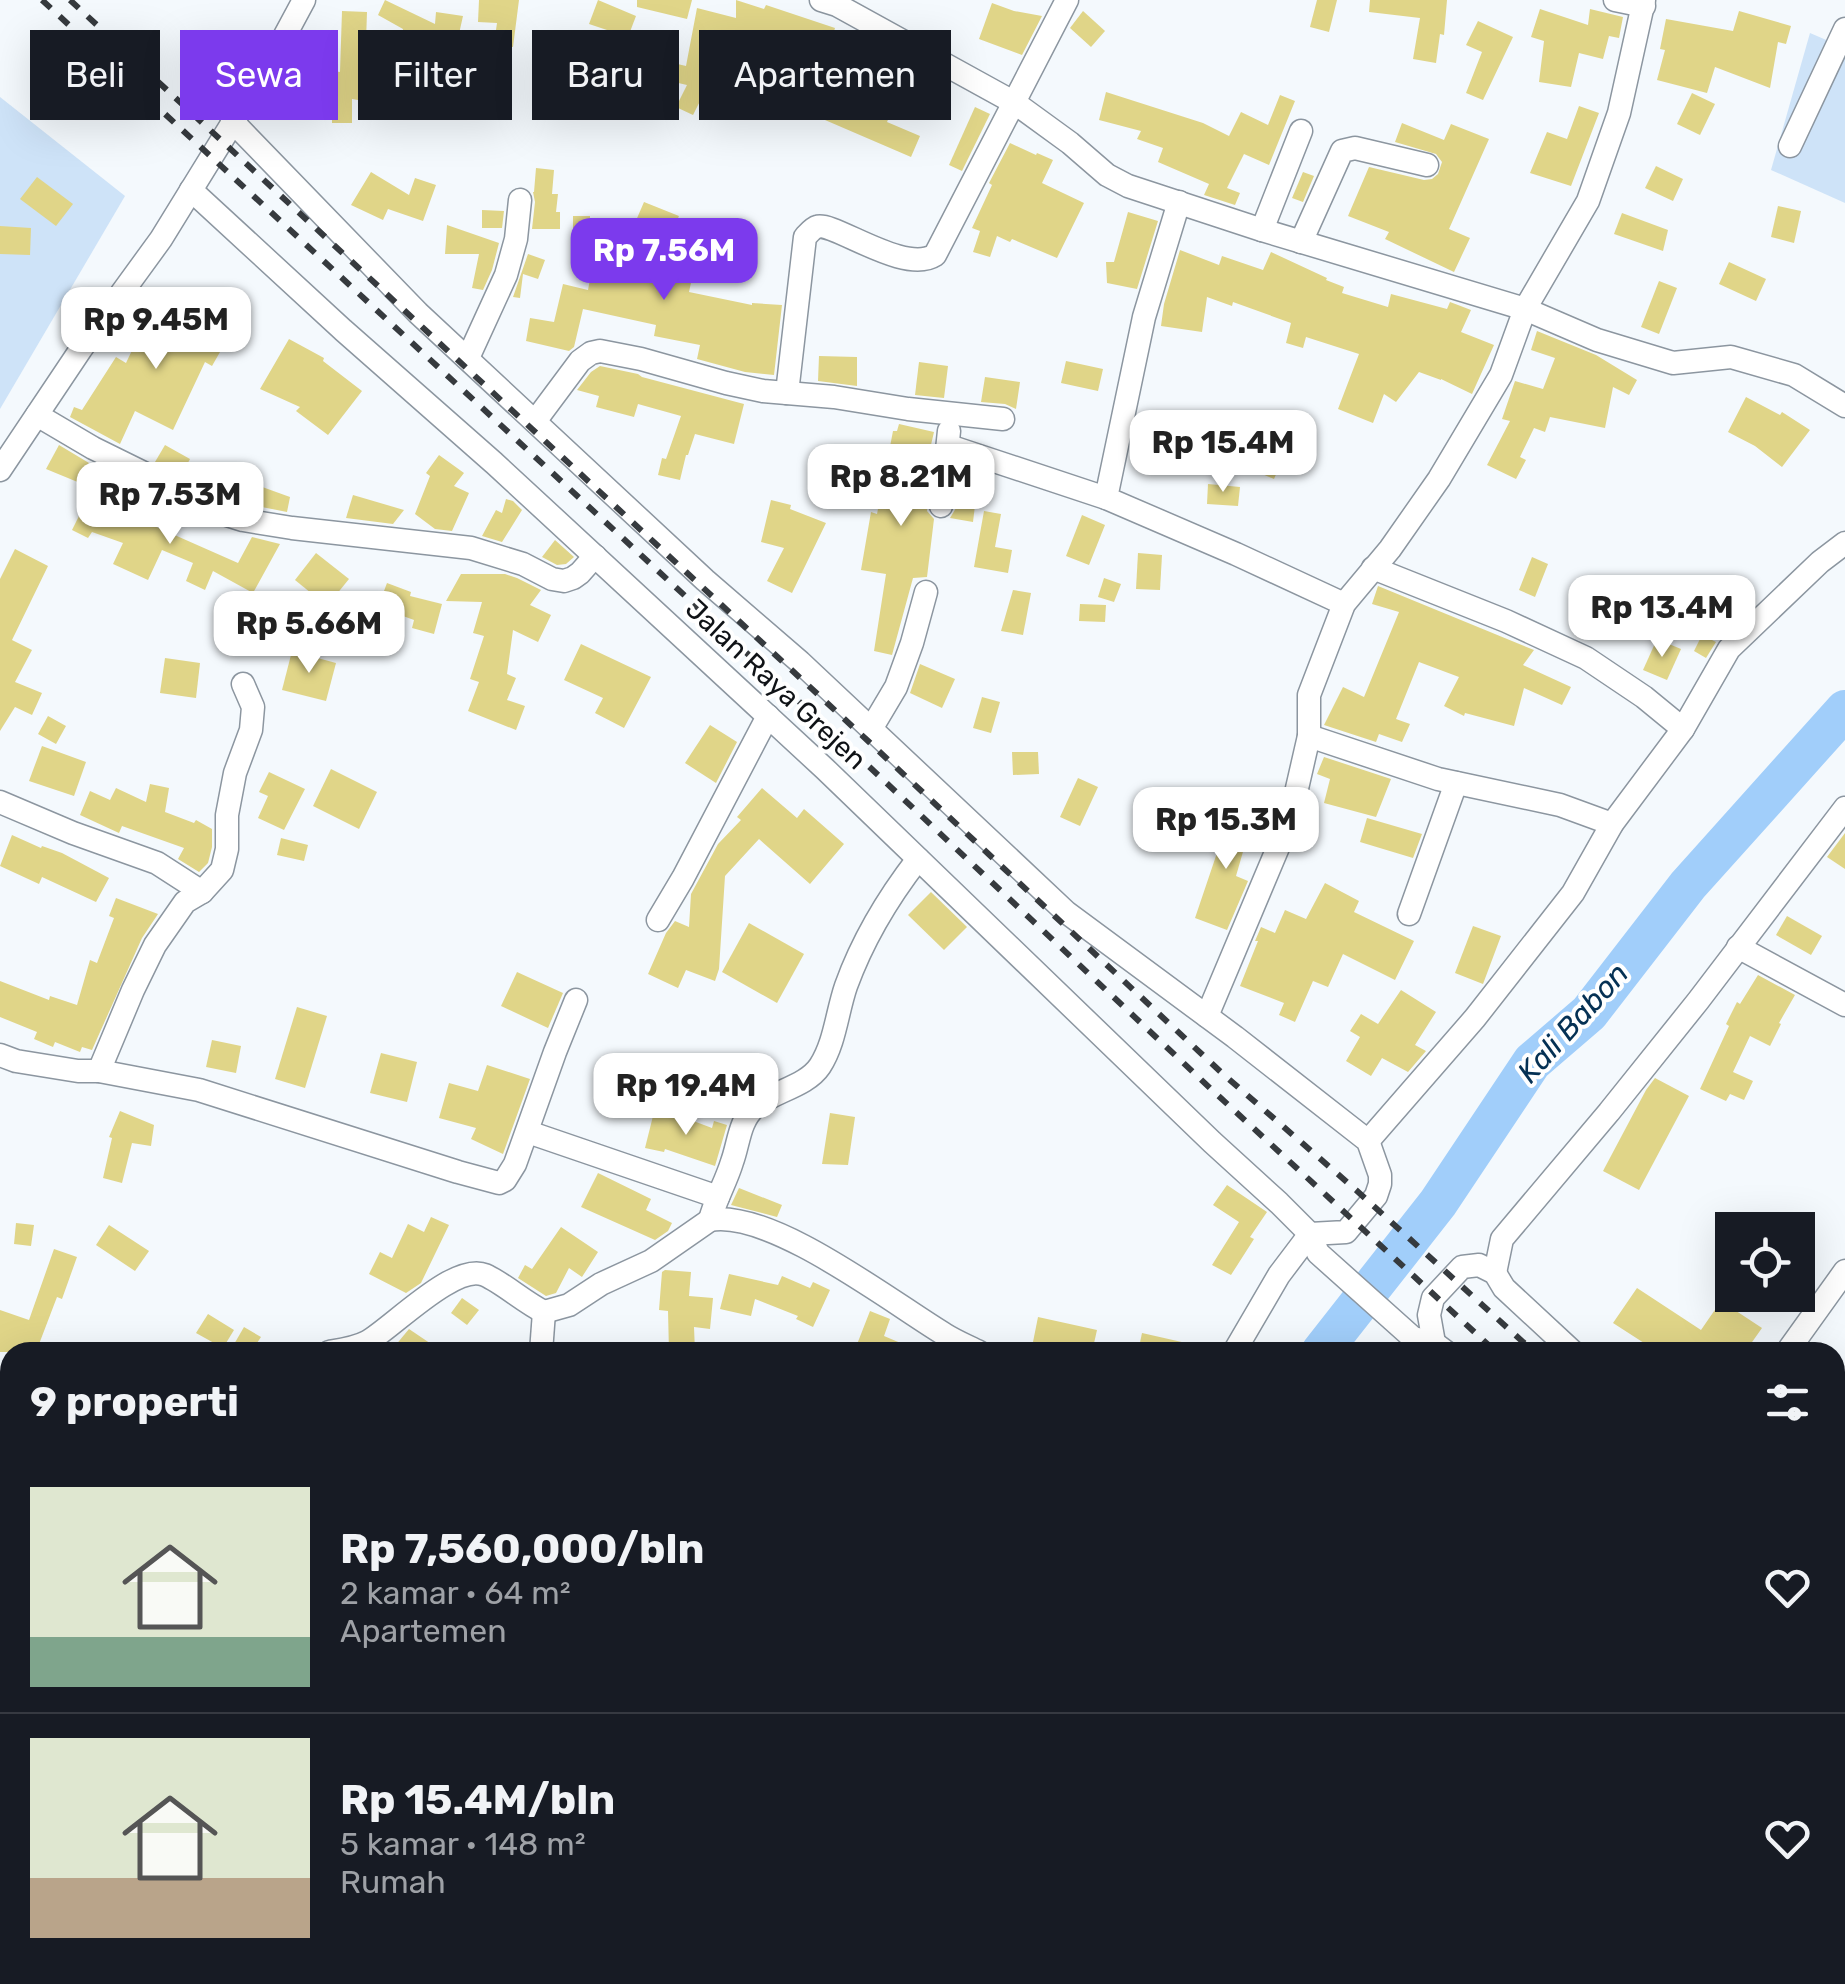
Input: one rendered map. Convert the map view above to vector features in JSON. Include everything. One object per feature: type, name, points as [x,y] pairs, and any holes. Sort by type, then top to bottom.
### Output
[{"type":"street","points":[[287,30],[304,0]]},
{"type":"street","points":[[822,0],[1015,103],[1070,142],[1107,175],[1128,186],[1526,309],[1598,340],[1672,363],[1731,357],[1794,375],[1845,406]]},
{"type":"street","points":[[787,393],[805,237],[814,227],[822,226],[867,246],[914,260],[928,260],[936,255],[1067,0]]},
{"type":"street","points":[[1207,1016],[1290,819],[1309,736],[1309,695],[1344,604],[1390,549],[1481,410],[1501,374],[1526,309],[1588,201],[1619,112],[1644,3],[1615,0]]},
{"type":"street","points":[[1790,146],[1845,29]]},
{"type":"street","points":[[0,470],[161,239],[232,120],[418,313],[800,662],[1066,912],[1368,1141],[1380,1175],[1376,1196],[1346,1232],[1314,1243],[1279,1276],[1240,1342]]},
{"type":"street","points":[[1262,230],[1302,131]]},
{"type":"street","points":[[1300,242],[1342,151],[1354,148],[1427,165]]},
{"type":"street","name":"Jalan Raya Grejen","points":[[191,190],[768,716],[1314,1243],[1425,1342]]},
{"type":"street","points":[[468,358],[506,275],[516,238],[520,200]]},
{"type":"street","points":[[1106,498],[1144,317],[1179,202]]},
{"type":"street","points":[[536,420],[580,361],[600,351],[726,384],[1003,419]]},
{"type":"street","points":[[941,506],[950,412]]},
{"type":"street","points":[[37,415],[208,509],[243,520],[471,548],[564,581],[573,578],[595,556]]},
{"type":"street","points":[[948,446],[1106,498],[1344,604]]},
{"type":"street","points":[[1368,1141],[1475,1018],[1573,892],[1612,824],[1684,729],[1730,649],[1845,543]]},
{"type":"street","points":[[1372,568],[1506,621],[1586,658],[1684,729]]},
{"type":"street","points":[[871,729],[896,687],[926,592]]},
{"type":"street","points":[[99,1071],[154,945],[186,902],[202,892],[222,870],[235,773],[251,730],[253,708],[244,684]]},
{"type":"street","points":[[658,920],[768,716]]},
{"type":"street","points":[[1309,736],[1380,761],[1560,806],[1612,824]]},
{"type":"street","points":[[1410,914],[1456,783]]},
{"type":"street","points":[[0,802],[157,863],[202,892]]},
{"type":"street","points":[[1496,1273],[1502,1239],[1608,1112],[1845,808]]},
{"type":"street","points":[[710,1220],[746,1117],[758,1104],[818,1070],[830,1047],[837,1012],[857,956],[890,895],[918,860]]},
{"type":"street","points":[[1738,948],[1845,1005]]},
{"type":"street","points":[[0,1055],[78,1072],[99,1071],[199,1090],[497,1182],[511,1174],[576,1000]]},
{"type":"street","points":[[528,1132],[718,1197]]},
{"type":"street","points":[[367,1342],[418,1302],[468,1274],[485,1276],[544,1312],[569,1305],[601,1284],[652,1261],[710,1220],[721,1218],[739,1220],[792,1240],[960,1342]]},
{"type":"street","points":[[1430,1342],[1433,1298],[1462,1267],[1479,1265],[1496,1273],[1504,1288],[1562,1342]]},
{"type":"street","points":[[1794,1342],[1845,1271]]},
{"type":"street","points":[[541,1342],[544,1312]]},
{"type":"shaded area","points":[[1810,33],[1845,48],[1845,203],[1771,170]]},
{"type":"shaded area","points":[[0,97],[125,196],[0,409]]},
{"type":"building","points":[[385,0],[435,24],[436,12],[463,16],[460,30],[403,30],[378,15]]},
{"type":"building","points":[[479,0],[519,0],[513,47],[512,30],[496,30],[497,23],[478,22]]},
{"type":"building","points":[[598,0],[636,16],[631,30],[607,30],[589,24]]},
{"type":"building","points":[[637,0],[692,0],[687,19],[637,7]]},
{"type":"building","points":[[736,0],[764,9],[766,5],[835,28],[699,30],[699,103],[693,115],[679,108],[687,85],[679,83],[679,64],[686,66],[697,8],[736,18]]},
{"type":"building","points":[[1317,0],[1337,0],[1329,32],[1310,27]]},
{"type":"building","points":[[1370,0],[1447,0],[1444,35],[1440,34],[1436,63],[1413,59],[1420,18],[1369,12]]},
{"type":"building","points":[[992,3],[1042,16],[1022,55],[979,39]]},
{"type":"building","points":[[1540,9],[1588,25],[1590,9],[1623,17],[1619,38],[1609,36],[1603,59],[1579,53],[1571,87],[1539,82],[1544,41],[1531,37]]},
{"type":"building","points":[[342,11],[367,12],[366,30],[358,30],[358,100],[352,99],[352,123],[332,123],[338,120]]},
{"type":"building","points":[[1083,11],[1105,31],[1091,47],[1070,28]]},
{"type":"building","points":[[1739,11],[1791,26],[1786,44],[1778,42],[1770,88],[1715,67],[1707,93],[1657,80],[1665,50],[1660,49],[1666,19],[1733,31]]},
{"type":"building","points":[[1478,21],[1513,37],[1483,100],[1466,93],[1482,52],[1466,45]]},
{"type":"building","points":[[1106,92],[1203,123],[1229,136],[1241,112],[1268,125],[1280,95],[1295,101],[1269,165],[1244,154],[1227,188],[1240,193],[1235,205],[1204,195],[1209,184],[1158,162],[1163,148],[1137,139],[1141,131],[1099,120]]},
{"type":"building","points":[[1692,93],[1715,104],[1700,135],[1677,124]]},
{"type":"building","points":[[1579,106],[1599,113],[1571,186],[1530,173],[1547,132],[1567,139]]},
{"type":"building","points":[[975,107],[990,114],[962,171],[949,165]]},
{"type":"building","points":[[825,120],[888,120],[920,136],[911,157]]},
{"type":"building","points":[[1402,123],[1444,140],[1451,124],[1489,139],[1449,229],[1470,238],[1454,272],[1385,239],[1389,232],[1348,216],[1369,167],[1424,180],[1438,174],[1442,162],[1436,154],[1395,142]]},
{"type":"building","points":[[1010,143],[1053,160],[1042,183],[1084,203],[1057,258],[997,236],[990,257],[973,252],[980,231],[972,228]]},
{"type":"building","points":[[1656,166],[1683,179],[1673,201],[1645,188]]},
{"type":"building","points":[[536,168],[554,170],[552,194],[558,194],[556,212],[560,212],[560,229],[532,229]]},
{"type":"building","points":[[371,172],[409,195],[415,178],[436,185],[423,221],[388,209],[383,220],[351,205]]},
{"type":"building","points":[[1303,172],[1314,176],[1303,202],[1292,198]]},
{"type":"building","points":[[37,177],[73,204],[56,226],[20,199]]},
{"type":"building","points":[[644,202],[679,216],[656,270],[692,278],[689,292],[752,305],[782,305],[774,375],[697,359],[700,345],[654,336],[656,325],[583,309],[574,347],[569,351],[526,341],[530,318],[554,322],[563,284],[588,290],[597,241],[625,246]]},
{"type":"building","points":[[1778,206],[1801,211],[1794,243],[1771,237]]},
{"type":"building","points":[[482,210],[504,211],[502,228],[482,228]]},
{"type":"building","points":[[1128,212],[1158,221],[1137,289],[1107,283],[1106,262],[1114,262]]},
{"type":"building","points":[[1622,213],[1668,230],[1663,251],[1614,234]]},
{"type":"building","points":[[573,216],[590,216],[590,236],[573,236]]},
{"type":"building","points":[[447,225],[499,243],[483,290],[472,288],[479,254],[445,254]]},
{"type":"building","points":[[0,226],[31,228],[30,255],[0,254]]},
{"type":"building","points":[[1180,250],[1219,265],[1222,256],[1263,270],[1271,252],[1344,287],[1342,293],[1388,307],[1391,294],[1447,309],[1450,302],[1471,310],[1461,332],[1494,345],[1472,394],[1419,372],[1396,402],[1384,394],[1373,423],[1338,409],[1359,354],[1306,337],[1303,348],[1286,343],[1291,323],[1207,297],[1202,332],[1161,326]]},
{"type":"building","points":[[528,254],[545,260],[538,279],[523,274],[520,298],[513,297]]},
{"type":"building","points":[[1729,262],[1766,279],[1756,301],[1719,284]]},
{"type":"building","points":[[1659,281],[1677,288],[1659,334],[1641,327]]},
{"type":"building","points":[[190,289],[212,304],[205,314],[232,331],[212,366],[205,362],[173,430],[135,411],[120,444],[70,417],[74,407],[82,410],[116,357],[126,363],[145,323],[161,330]]},
{"type":"building","points":[[1537,331],[1596,355],[1637,380],[1629,395],[1613,387],[1605,428],[1550,417],[1545,432],[1534,428],[1520,457],[1526,460],[1516,479],[1487,465],[1510,421],[1502,419],[1515,381],[1543,389],[1555,358],[1531,350]]},
{"type":"building","points":[[289,339],[324,358],[362,391],[328,435],[296,411],[300,407],[260,389]]},
{"type":"building","points":[[819,356],[857,357],[857,386],[818,381]]},
{"type":"building","points":[[1066,361],[1103,369],[1098,391],[1061,383]]},
{"type":"building","points":[[919,362],[948,366],[944,398],[915,395]]},
{"type":"building","points":[[600,366],[744,404],[734,444],[695,434],[680,480],[658,475],[681,416],[638,404],[634,417],[596,407],[599,396],[577,390]]},
{"type":"building","points":[[985,377],[1020,382],[1016,409],[981,402]]},
{"type":"building","points":[[1746,397],[1780,415],[1782,412],[1810,430],[1782,467],[1728,432]]},
{"type":"building","points":[[899,424],[934,432],[926,466],[930,466],[927,511],[934,519],[927,577],[913,578],[892,655],[874,651],[886,574],[861,570],[871,512],[877,514],[893,431],[897,431]]},
{"type":"building","points":[[59,445],[89,463],[80,483],[46,469]]},
{"type":"building","points":[[165,445],[190,459],[181,476],[155,462]]},
{"type":"building","points":[[1259,454],[1281,463],[1274,479],[1253,470]]},
{"type":"building","points":[[439,455],[464,473],[454,486],[469,493],[452,531],[435,529],[415,514],[430,476],[426,473]]},
{"type":"building","points":[[960,468],[979,472],[973,522],[950,518],[956,508]]},
{"type":"building","points":[[240,479],[290,497],[287,512],[232,501]]},
{"type":"building","points":[[1208,484],[1240,487],[1238,506],[1207,504]]},
{"type":"building","points":[[90,494],[111,505],[112,501],[129,508],[127,514],[238,563],[252,537],[280,544],[253,593],[213,571],[205,590],[186,581],[193,563],[162,550],[148,580],[113,564],[123,543],[92,532],[88,538],[72,530]]},
{"type":"building","points":[[353,495],[404,510],[393,524],[346,518]]},
{"type":"building","points":[[506,499],[522,510],[502,542],[482,536],[496,510],[502,513]]},
{"type":"building","points":[[771,500],[791,505],[790,509],[826,523],[792,593],[767,581],[784,548],[761,542]]},
{"type":"building","points":[[984,511],[1001,514],[995,547],[1012,550],[1008,573],[974,567]]},
{"type":"building","points":[[1082,515],[1105,525],[1089,565],[1066,556]]},
{"type":"building","points":[[555,540],[574,557],[566,564],[557,565],[542,557]]},
{"type":"building","points":[[15,549],[48,566],[12,640],[32,650],[15,682],[42,693],[32,715],[15,707],[0,731],[0,579]]},
{"type":"building","points":[[316,553],[349,579],[327,606],[295,580]]},
{"type":"building","points":[[1138,553],[1162,555],[1160,590],[1136,589]]},
{"type":"building","points":[[1532,557],[1548,564],[1535,597],[1519,590]]},
{"type":"building","points":[[461,574],[505,574],[517,578],[541,590],[530,605],[551,615],[538,642],[513,630],[507,674],[516,678],[507,700],[525,706],[516,730],[468,711],[479,682],[470,679],[484,636],[473,633],[482,602],[446,601]]},
{"type":"building","points":[[1104,578],[1121,584],[1114,602],[1098,597]]},
{"type":"building","points":[[387,583],[411,592],[410,596],[442,604],[434,634],[412,628],[414,620],[378,607]]},
{"type":"building","points":[[1378,586],[1534,650],[1523,665],[1571,687],[1562,705],[1524,688],[1514,726],[1465,713],[1464,716],[1444,706],[1459,677],[1419,662],[1396,719],[1410,724],[1402,742],[1379,734],[1376,742],[1324,725],[1343,687],[1364,697],[1399,612],[1372,604]]},
{"type":"building","points":[[1013,590],[1031,593],[1023,635],[1001,631]]},
{"type":"building","points":[[1080,604],[1106,605],[1105,622],[1079,621]]},
{"type":"building","points":[[1702,635],[1716,642],[1706,658],[1694,651]]},
{"type":"building","points":[[1657,639],[1681,649],[1667,680],[1643,670]]},
{"type":"building","points":[[581,644],[651,677],[624,728],[595,713],[603,698],[564,680]]},
{"type":"building","points":[[292,651],[336,663],[326,701],[282,690]]},
{"type":"building","points":[[165,658],[200,663],[196,698],[160,693]]},
{"type":"building","points":[[920,664],[955,679],[942,708],[910,693]]},
{"type":"building","points":[[982,697],[1000,702],[991,733],[973,728]]},
{"type":"building","points":[[48,716],[66,726],[56,744],[38,734]]},
{"type":"building","points":[[710,725],[737,742],[716,783],[685,763]]},
{"type":"building","points":[[42,746],[86,762],[74,796],[29,781]]},
{"type":"building","points":[[1012,752],[1038,752],[1039,774],[1013,775]]},
{"type":"building","points":[[1324,757],[1391,779],[1376,817],[1324,803],[1330,779],[1317,774]]},
{"type":"building","points":[[331,769],[377,792],[359,829],[313,806]]},
{"type":"building","points":[[269,772],[305,789],[284,830],[258,818],[268,796],[259,792]]},
{"type":"building","points":[[1078,778],[1098,787],[1080,826],[1060,817]]},
{"type":"building","points":[[150,784],[169,788],[165,812],[194,823],[196,820],[212,829],[208,863],[199,872],[178,859],[184,848],[122,826],[119,833],[80,815],[90,791],[110,800],[116,788],[146,802]]},
{"type":"building","points":[[762,788],[797,818],[804,809],[844,844],[810,884],[759,839],[725,876],[715,981],[686,970],[678,988],[648,974],[675,921],[689,927],[691,894],[718,844],[741,820],[737,817]]},
{"type":"building","points":[[1226,809],[1253,817],[1236,876],[1248,881],[1227,930],[1195,918],[1218,850],[1214,849]]},
{"type":"building","points":[[1367,818],[1422,834],[1413,858],[1360,842]]},
{"type":"building","points":[[1845,833],[1845,869],[1827,857]]},
{"type":"building","points":[[12,835],[62,853],[109,878],[96,902],[42,877],[39,884],[0,866]]},
{"type":"building","points":[[281,838],[308,845],[304,861],[277,855]]},
{"type":"building","points":[[1325,883],[1359,901],[1354,912],[1414,941],[1395,980],[1343,954],[1328,987],[1313,981],[1295,1022],[1279,1015],[1284,1003],[1240,986],[1261,927],[1275,933],[1285,910],[1306,919]]},
{"type":"building","points":[[931,892],[967,927],[944,950],[908,915]]},
{"type":"building","points":[[116,898],[158,914],[142,938],[92,1050],[82,1047],[80,1052],[55,1042],[53,1047],[34,1039],[37,1032],[0,1017],[0,981],[49,1000],[50,996],[77,1005],[90,960],[97,963],[114,918],[109,916]]},
{"type":"building","points":[[1787,916],[1822,936],[1811,955],[1776,935]]},
{"type":"building","points":[[749,923],[804,954],[777,1003],[722,972]]},
{"type":"building","points":[[1473,926],[1501,936],[1483,984],[1455,973]]},
{"type":"building","points":[[517,972],[563,993],[548,1028],[501,1006]]},
{"type":"building","points":[[1758,975],[1795,995],[1770,1046],[1750,1036],[1733,1072],[1753,1081],[1744,1100],[1730,1094],[1726,1101],[1700,1089],[1737,1002],[1740,1004]]},
{"type":"building","points":[[1401,990],[1436,1012],[1415,1045],[1426,1051],[1408,1072],[1382,1058],[1371,1076],[1346,1061],[1360,1037],[1350,1031],[1361,1014],[1378,1024]]},
{"type":"building","points":[[297,1007],[327,1016],[305,1088],[275,1079]]},
{"type":"building","points":[[212,1040],[241,1046],[236,1073],[206,1067]]},
{"type":"building","points":[[381,1053],[417,1062],[407,1102],[370,1093]]},
{"type":"building","points":[[487,1065],[530,1079],[503,1154],[471,1139],[476,1128],[439,1118],[449,1083],[478,1091]]},
{"type":"building","points":[[1655,1078],[1689,1096],[1639,1190],[1603,1171]]},
{"type":"building","points":[[120,1111],[154,1125],[151,1146],[132,1143],[122,1183],[103,1178],[112,1138],[109,1137]]},
{"type":"building","points":[[654,1112],[712,1128],[714,1121],[727,1125],[715,1166],[665,1149],[664,1152],[645,1148]]},
{"type":"building","points":[[830,1113],[855,1117],[848,1165],[822,1164]]},
{"type":"building","points":[[598,1173],[651,1199],[646,1210],[672,1223],[668,1231],[655,1240],[581,1207]]},
{"type":"building","points":[[1227,1185],[1267,1212],[1231,1275],[1212,1265],[1239,1222],[1213,1205]]},
{"type":"building","points":[[739,1188],[782,1205],[777,1217],[731,1205]]},
{"type":"building","points":[[431,1217],[449,1225],[421,1283],[406,1293],[369,1274],[380,1252],[392,1258],[408,1224],[424,1232]]},
{"type":"building","points":[[16,1223],[34,1225],[31,1246],[14,1244]]},
{"type":"building","points":[[109,1225],[149,1251],[135,1271],[96,1245]]},
{"type":"building","points":[[561,1227],[598,1252],[582,1277],[569,1268],[556,1293],[546,1296],[518,1278],[525,1265],[532,1269]]},
{"type":"building","points":[[54,1249],[77,1257],[62,1299],[57,1297],[40,1342],[0,1342],[0,1310],[29,1320]]},
{"type":"building","points":[[662,1272],[691,1272],[689,1296],[713,1298],[710,1329],[694,1327],[695,1342],[669,1342],[668,1311],[659,1310]]},
{"type":"building","points":[[729,1274],[778,1285],[782,1276],[810,1288],[813,1282],[830,1290],[813,1327],[796,1319],[798,1316],[755,1299],[751,1316],[720,1309]]},
{"type":"building","points":[[1637,1288],[1701,1330],[1715,1310],[1738,1312],[1762,1328],[1752,1342],[1642,1342],[1613,1323]]},
{"type":"building","points":[[462,1298],[479,1310],[467,1325],[451,1313]]},
{"type":"building","points":[[870,1311],[890,1319],[884,1336],[898,1342],[858,1342]]},
{"type":"building","points":[[208,1314],[234,1330],[227,1342],[212,1342],[196,1333]]},
{"type":"building","points":[[1038,1317],[1097,1330],[1094,1342],[1033,1342]]},
{"type":"building","points":[[244,1327],[261,1337],[258,1342],[235,1342]]},
{"type":"building","points":[[409,1329],[428,1342],[398,1342]]},
{"type":"building","points":[[1142,1333],[1182,1342],[1140,1342]]},
{"type":"waterway","name":"Kali Babon","points":[[1329,1342],[1438,1203],[1532,1062],[1589,1013],[1688,885],[1845,710]]},
{"type":"railway","points":[[42,0],[1485,1342]]},
{"type":"railway","points":[[70,0],[1223,1074],[1523,1342]]}]
